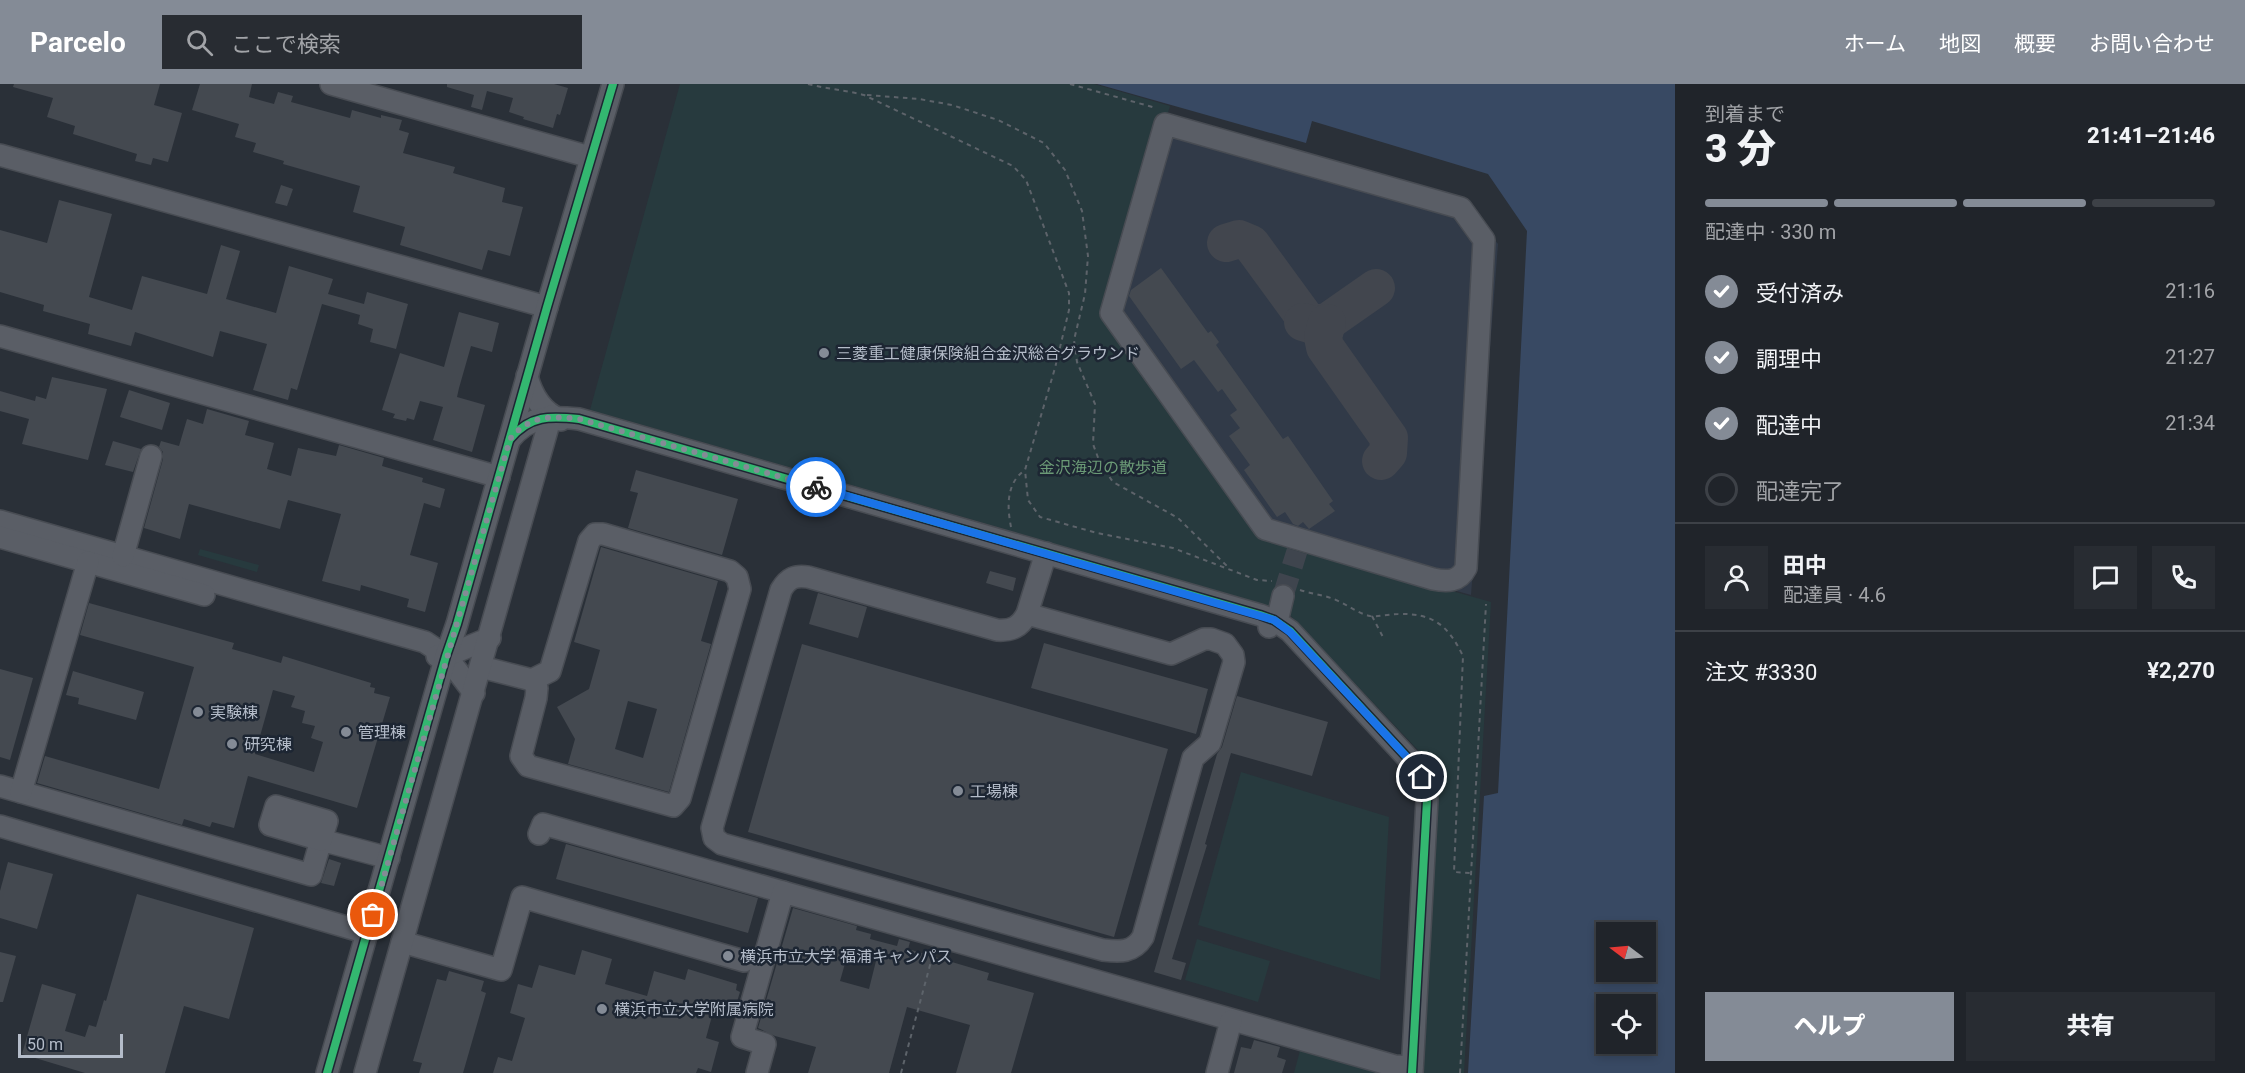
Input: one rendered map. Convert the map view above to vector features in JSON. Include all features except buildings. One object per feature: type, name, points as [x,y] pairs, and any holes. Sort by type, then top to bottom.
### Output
[{"type":"street","points":[[331,84],[590,158]]},
{"type":"street","points":[[327,1073],[546,307],[613,84]]},
{"type":"street","points":[[1165,124],[1461,208],[1484,240],[1466,556],[1463,575],[1450,581],[1433,579],[1298,545],[1264,529],[1112,313],[1165,124]]},
{"type":"street","points":[[0,154],[546,307]]},
{"type":"street","points":[[0,336],[499,477]]},
{"type":"street","points":[[527,376],[531,392],[551,416],[577,428],[1045,557],[1272,624],[1398,761],[1416,789],[1408,1070],[543,824],[539,834]]},
{"type":"street","points":[[365,1073],[551,416]]},
{"type":"street","points":[[510,439],[524,425],[551,416],[579,419],[1007,541],[1045,557]]},
{"type":"street","points":[[123,556],[151,456]]},
{"type":"street","points":[[0,521],[123,556],[190,567],[257,586],[425,642],[446,656],[474,693]]},
{"type":"street","points":[[481,667],[532,680],[545,675],[553,663],[589,541],[595,534],[603,534],[730,571],[737,577],[740,589],[680,798],[673,806],[528,766],[521,756],[536,698],[537,688],[532,680]]},
{"type":"street","points":[[0,537],[420,656],[446,656],[490,638]]},
{"type":"street","points":[[1028,614],[1171,654],[1204,639],[1211,639],[1225,644],[1233,655],[1234,662],[1210,743],[1193,758],[1143,937],[1138,945],[1129,951],[1103,950],[812,870],[722,844],[714,838],[712,828],[781,590],[786,582],[792,577],[808,577],[1006,631],[1015,628],[1028,614],[1045,557]]},
{"type":"street","points":[[21,792],[88,562]]},
{"type":"street","points":[[1272,624],[1279,613],[1284,589]]},
{"type":"street","points":[[0,786],[311,875],[321,840],[389,858]]},
{"type":"street","points":[[0,826],[367,933]]},
{"type":"street","points":[[756,1073],[765,1044],[742,1037],[783,892]]},
{"type":"street","points":[[402,942],[501,970],[522,897],[744,961]]},
{"type":"street","points":[[1217,1073],[1231,1021]]},
{"type":"path","points":[[808,84],[843,89],[864,95],[1013,166],[1026,180],[1069,293],[1069,310],[1055,368],[1025,470],[1028,500],[1040,518],[1173,548],[1284,589],[1335,599],[1356,611],[1372,616],[1400,614],[1419,616],[1436,620],[1445,627],[1454,638],[1463,656],[1454,872],[1471,873]]},
{"type":"path","points":[[1070,84],[1165,111]]},
{"type":"path","points":[[864,95],[919,99],[952,105],[998,120],[1044,143],[1065,170],[1082,211],[1088,256],[1084,294],[1074,340],[1077,362],[1095,404],[1093,444],[1100,463],[1113,482],[1178,518],[1229,568]]},
{"type":"path","points":[[1007,541],[1011,525],[1008,516],[1011,488],[1017,476],[1025,470]]},
{"type":"path","points":[[1460,1073],[1486,604]]},
{"type":"path","points":[[1372,616],[1384,639]]},
{"type":"path","points":[[901,1073],[938,937]]},
{"type":"shaded area","points":[[1166,120],[1468,205],[1498,244],[1471,595],[1262,536],[1106,319]]},
{"type":"green space","name":"金沢海辺の散歩道","points":[[680,84],[1094,84],[1170,106],[1104,319],[1260,537],[1491,602],[1464,1073],[1423,1073],[1439,776],[1435,768],[1290,615],[994,526],[590,410]]},
{"type":"green space","points":[[200,549],[259,565],[257,572],[198,555]]},
{"type":"green space","points":[[1241,772],[1389,817],[1380,980],[1198,925]]},
{"type":"green space","points":[[1197,939],[1270,961],[1258,1002],[1185,980]]},
{"type":"green space","points":[[1301,1047],[1381,1070],[1380,1073],[1294,1073]]},
{"type":"water","points":[[1097,84],[1675,84],[1675,1073],[1468,1073],[1484,796],[1498,793],[1527,231],[1488,174],[1312,121],[1306,143]]},
{"type":"taxiway","points":[[1226,243],[1239,239],[1251,244],[1305,318],[1313,323],[1327,323]]},
{"type":"taxiway","points":[[1303,322],[1323,325],[1376,288]]},
{"type":"taxiway","points":[[1327,323],[1323,337],[1325,347],[1389,438],[1388,453],[1381,461]]},
{"type":"tunnel","points":[[1283,596],[1297,551]]},
{"type":"cycle path","points":[[327,1073],[613,84]]},
{"type":"cycle path","points":[[510,439],[533,421],[559,417],[579,419],[1260,615],[1274,620],[1290,631],[1416,767],[1426,786],[1412,1073]]},
{"type":"way so far","points":[[373,915],[510,439],[517,431],[524,425],[551,416],[579,419],[816,487]]},
{"type":"place","name":"三菱重工健康保険組合金沢総合グラウンド","points":[[824,353]]},
{"type":"place","name":"実験棟","points":[[198,712]]},
{"type":"place","name":"管理棟","points":[[346,732]]},
{"type":"place","name":"研究棟","points":[[232,744]]},
{"type":"place","name":"工場棟","points":[[958,791]]},
{"type":"place","name":"横浜市立大学 福浦キャンパス","points":[[728,956]]},
{"type":"place","name":"横浜市立大学附属病院","points":[[602,1009]]},
{"type":"route","points":[[816,487],[1274,620],[1290,632],[1416,767],[1422,777]]}]
